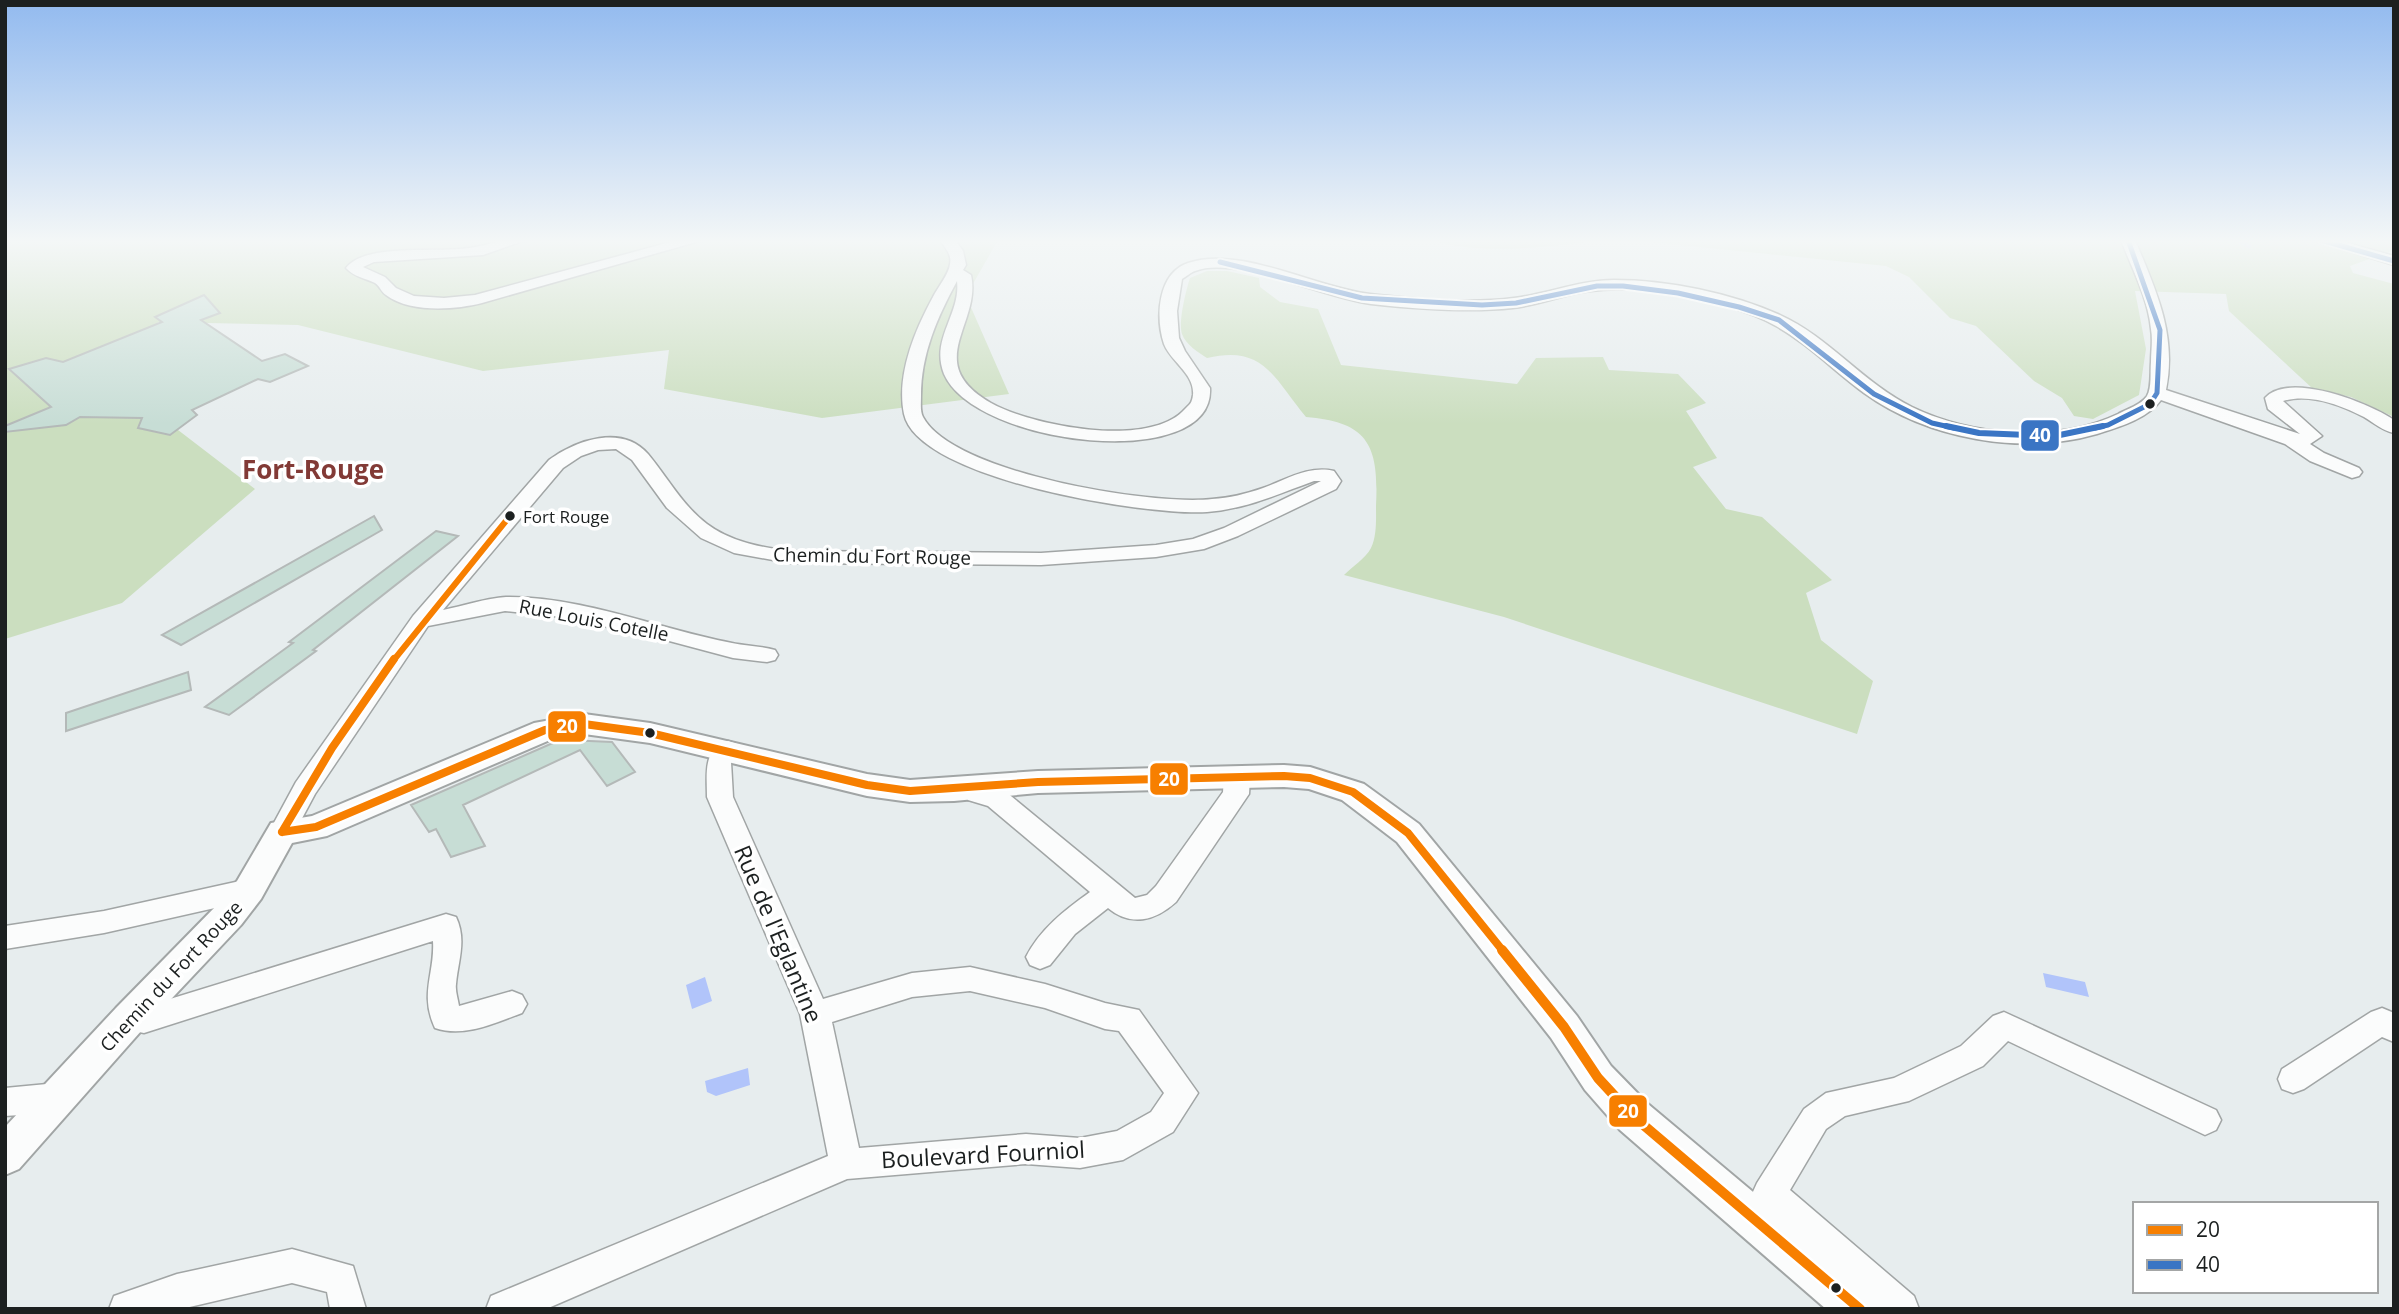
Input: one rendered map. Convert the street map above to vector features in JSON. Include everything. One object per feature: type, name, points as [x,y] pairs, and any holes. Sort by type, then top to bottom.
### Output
[{"type":"main road","points":[[282,832],[316,827],[522,738],[565,725],[600,725],[650,733],[867,785],[910,791],[1038,782],[1284,776],[1333,784],[1371,803],[1408,833],[1564,1027],[1598,1078],[1625,1107],[1695,1171],[1860,1309]]},
{"type":"main road","name":"Chemin du Fort Rouge","points":[[5,1156],[129,1018],[229,915],[249,890],[282,832]]},
{"type":"street","points":[[437,301],[460,301]]},
{"type":"street","name":"Chemin du Fort Rouge","points":[[282,832],[305,789],[421,621],[556,464],[568,453],[587,446],[609,443],[638,454],[663,490],[698,527],[711,536],[746,550],[789,557],[1041,559],[1157,551],[1196,545],[1219,536],[1329,485],[1331,481],[1327,475],[1308,476],[1253,498],[1223,504],[1176,507],[1140,505],[1045,485],[1008,474],[941,443],[915,419],[912,404],[912,368],[925,329],[939,301]]},
{"type":"street","points":[[961,301],[948,336],[950,369],[974,399],[1015,420],[1052,429],[1115,437],[1142,435],[1166,428],[1185,420],[1199,406],[1202,394],[1200,381],[1174,348],[1170,331],[1173,301]]},
{"type":"street","points":[[1419,301],[1482,305],[1524,301]]},
{"type":"street","points":[[1714,301],[1779,320],[1860,384],[1891,404],[1932,423],[1979,433],[2055,436],[2100,427],[2129,416],[2150,404],[2157,393],[2160,330],[2151,301]]},
{"type":"street","points":[[2157,393],[2292,440],[2317,457],[2351,472]]},
{"type":"street","points":[[2292,440],[2313,436],[2274,405],[2274,398],[2284,393],[2312,394],[2342,402],[2370,413],[2394,428]]},
{"type":"street","name":"Rue Louis Cotelle","points":[[421,621],[505,604],[562,610],[659,631],[733,651],[767,655]]},
{"type":"street","name":"Rue de l'Eglantine","points":[[728,750],[719,760],[720,797],[815,1014],[846,1164]]},
{"type":"street","points":[[974,787],[977,793],[997,799],[1130,910],[1155,905],[1166,894],[1236,794],[1237,778]]},
{"type":"street","points":[[5,938],[104,922],[249,890]]},
{"type":"street","points":[[1040,957],[1065,926],[1108,893]]},
{"type":"street","points":[[129,1018],[144,1020],[446,925],[448,957],[442,985],[446,1019],[466,1019],[512,1004]]},
{"type":"street","name":"Boulevard Fourniol","points":[[504,1309],[846,1164],[1026,1149],[1080,1153],[1123,1144],[1162,1122],[1182,1093],[1128,1019],[1105,1016],[1045,996],[970,979],[912,985],[815,1014]]},
{"type":"street","points":[[2293,1079],[2382,1021],[2394,1029]]},
{"type":"street","points":[[1901,1309],[1769,1194],[1815,1119],[1837,1102],[1898,1091],[1972,1056],[2004,1025],[2205,1120]]},
{"type":"street","points":[[5,1102],[47,1098],[58,1100]]},
{"type":"street","points":[[127,1309],[177,1292],[292,1266],[341,1278],[348,1309]]},
{"type":"green space","points":[[5,301],[968,301],[1009,394],[822,418],[664,389],[669,350],[483,371],[298,325],[158,322],[135,397],[255,489],[122,603],[5,639]]},
{"type":"green space","points":[[1184,301],[1279,301],[1318,309],[1341,365],[1517,384],[1536,358],[1603,357],[1609,370],[1678,374],[1706,403],[1686,411],[1717,458],[1693,467],[1726,509],[1762,517],[1832,580],[1806,593],[1821,640],[1873,681],[1857,734],[1504,617],[1344,575],[1366,555],[1374,538],[1375,467],[1366,441],[1344,425],[1306,417],[1275,377],[1255,360],[1226,355],[1207,358],[1196,351],[1182,334]]},
{"type":"green space","points":[[1933,301],[2137,301],[2146,349],[2139,395],[2093,419],[2074,416],[2062,398],[2034,381],[1976,326],[1950,318]]},
{"type":"green space","points":[[2227,301],[2394,301],[2394,417],[2351,397],[2312,388],[2229,311]]},
{"type":"water","points":[[2043,973],[2085,982],[2089,997],[2046,987]]},
{"type":"water","points":[[705,977],[712,1001],[692,1009],[686,985]]},
{"type":"water","points":[[748,1068],[750,1085],[716,1096],[707,1092],[705,1081]]},
{"type":"building","points":[[190,301],[210,301],[220,313],[201,320],[262,361],[285,354],[308,366],[270,382],[258,379],[192,410],[197,415],[170,435],[138,428],[142,418],[80,417],[66,425],[5,432],[5,426],[51,407],[9,369],[46,358],[63,362],[162,322],[155,317]]},
{"type":"building","points":[[374,516],[382,530],[181,645],[162,635]]},
{"type":"building","points":[[436,531],[458,536],[313,650],[316,651],[229,715],[205,707],[293,643],[289,642]]},
{"type":"building","points":[[188,672],[191,690],[66,731],[66,713]]},
{"type":"building","points":[[555,742],[612,742],[635,772],[607,786],[580,750],[463,805],[485,846],[451,857],[436,829],[429,832],[411,805]]},
{"type":"transit line","name":"40","points":[[1419,301],[1482,305],[1524,301]]},
{"type":"transit line","name":"40","points":[[1714,301],[1779,320],[1874,394],[1932,423],[1979,433],[2055,436],[2108,425],[2150,404],[2157,393],[2160,330],[2150,301]]},
{"type":"transit line","name":"20","points":[[282,832],[332,748],[387,668],[510,516]]},
{"type":"transit line","name":"20","points":[[282,832],[316,827],[545,730],[584,724],[650,733],[867,785],[910,791],[1038,782],[1284,776],[1310,778],[1353,792],[1408,833],[1564,1027],[1598,1078],[1634,1117],[1860,1309]]},
{"type":"place","name":"Fort Rouge","points":[[510,516]]},
{"type":"district","name":"Fort-Rouge","points":[[313,470]]}]
